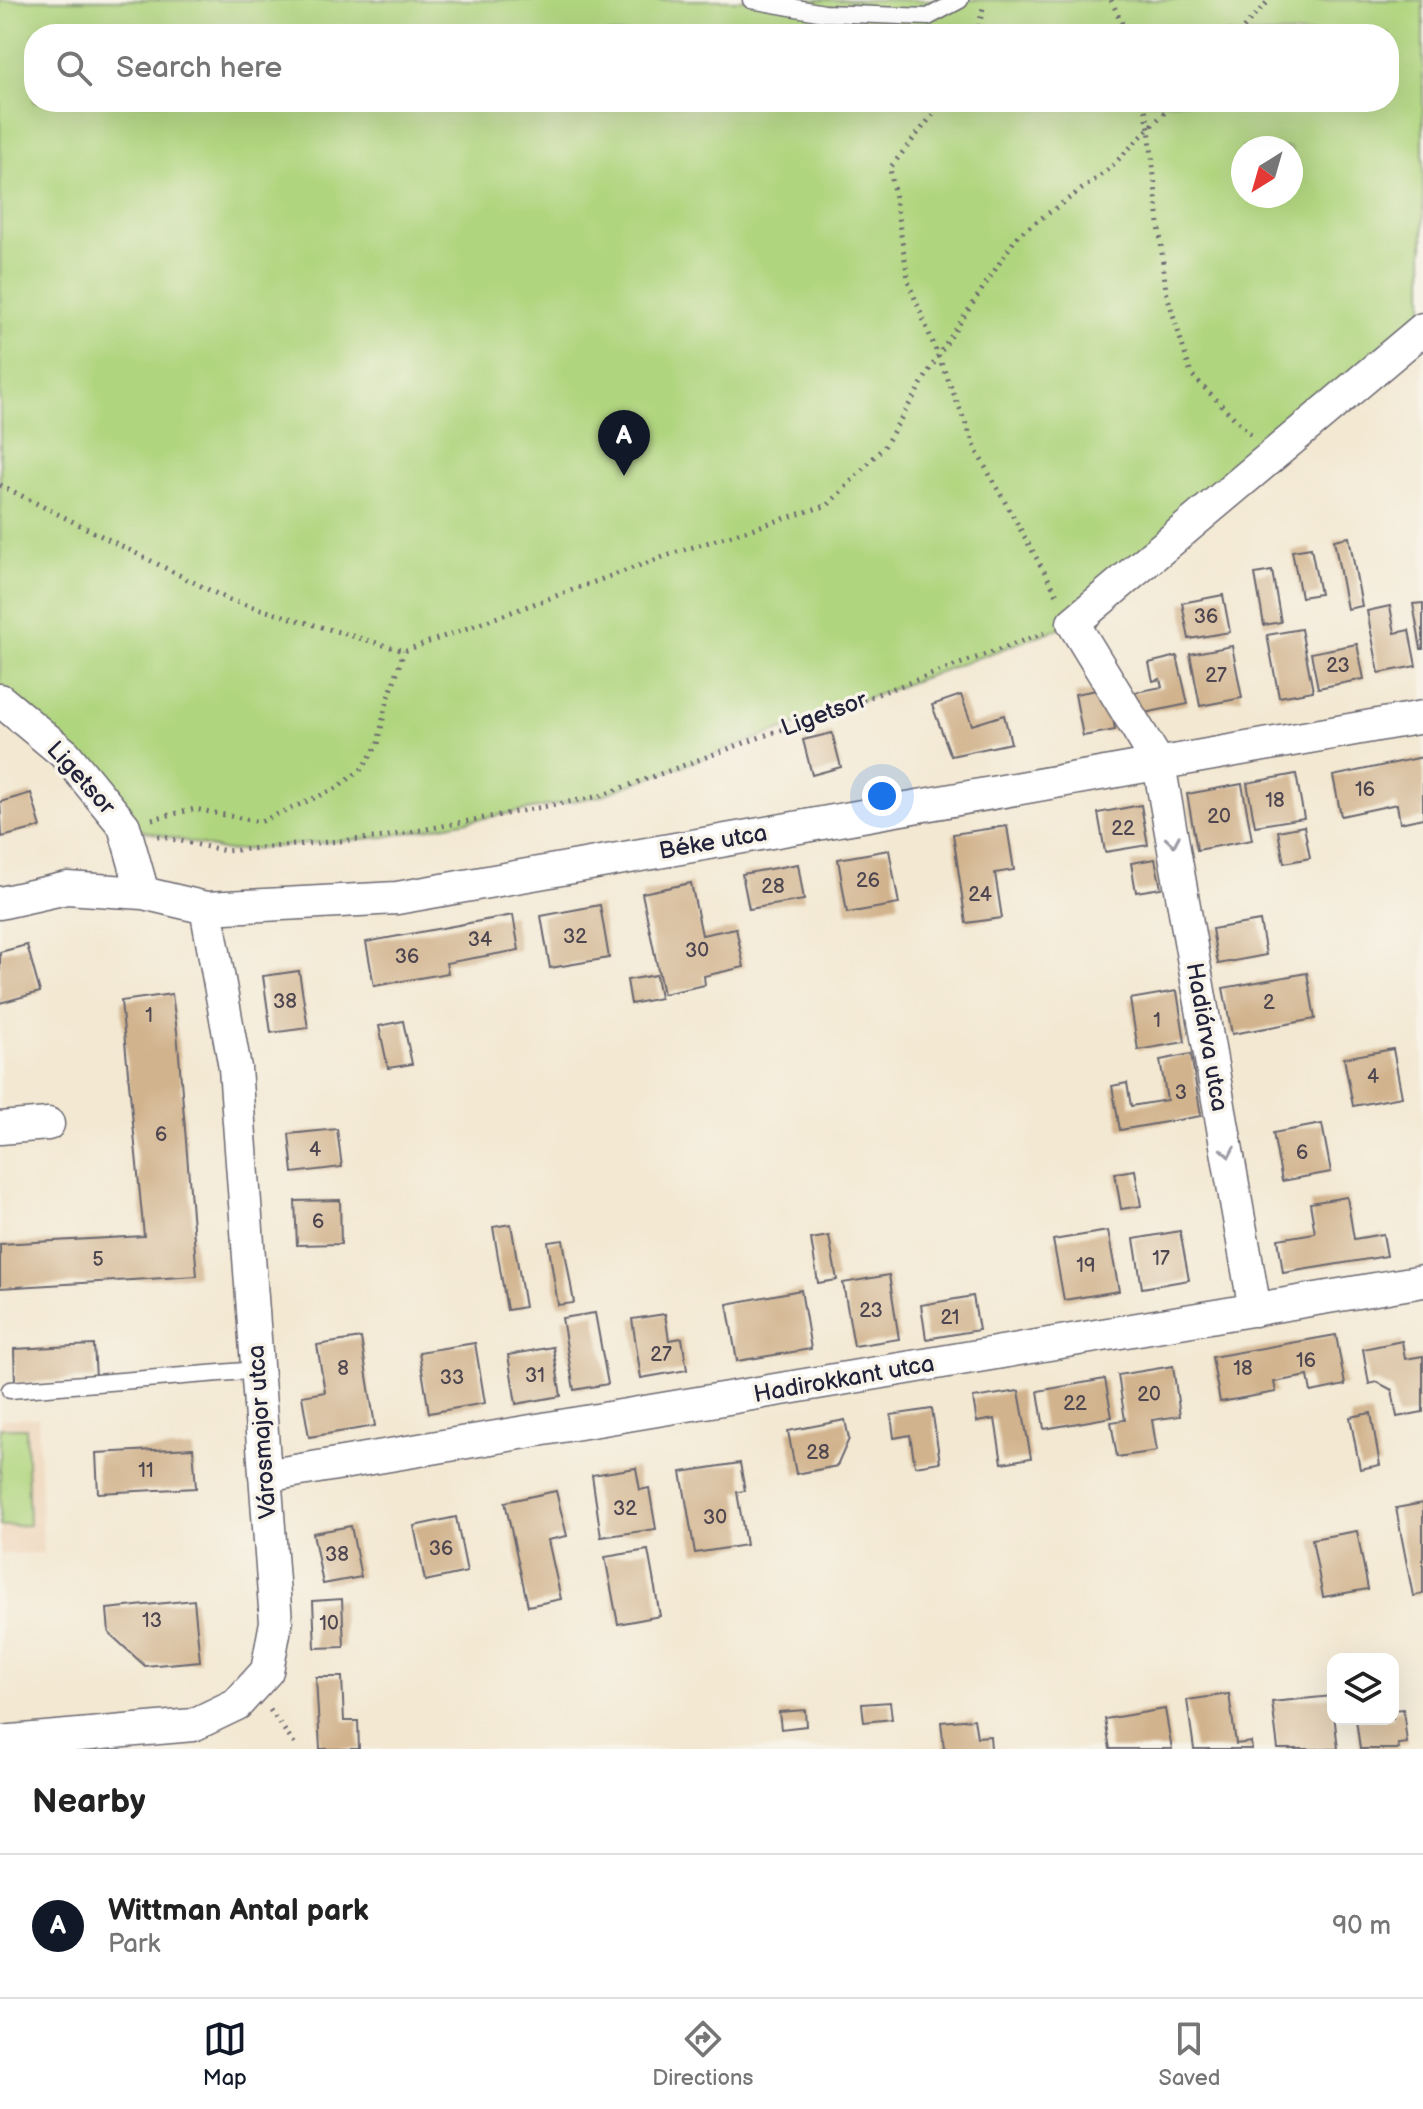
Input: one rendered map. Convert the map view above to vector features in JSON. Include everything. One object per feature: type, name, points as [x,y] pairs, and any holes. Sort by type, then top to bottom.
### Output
[{"type":"street","points":[[1159,764],[1073,623],[1423,329]]},
{"type":"street","name":"Ligetsor","points":[[0,700],[66,755],[124,826],[143,893]]},
{"type":"street","name":"Béke utca","points":[[0,903],[67,888],[143,893],[206,908],[397,898],[1423,717]]},
{"type":"street","name":"Hadiárva utca","points":[[1159,764],[1255,1310]]},
{"type":"street","name":"Városmajor utca","points":[[0,1742],[193,1725],[237,1704],[267,1671],[276,1622],[235,1068],[206,908]]},
{"type":"street","points":[[0,1128],[48,1124]]},
{"type":"street","name":"Hadirokkant utca","points":[[265,1476],[1423,1281]]},
{"type":"lane","points":[[751,0],[824,13],[928,17],[960,0]]},
{"type":"lane","points":[[10,1390],[257,1370]]},
{"type":"path","points":[[979,24],[985,0]]},
{"type":"path","points":[[1111,0],[1122,24]]},
{"type":"path","points":[[1247,24],[1269,0]]},
{"type":"path","points":[[935,112],[890,168],[909,284],[978,454],[1073,623]]},
{"type":"path","points":[[1146,112],[1166,291],[1191,374],[1271,455]]},
{"type":"path","points":[[0,485],[229,600],[404,651],[677,552],[828,505],[884,447],[938,356],[1018,235],[1107,171],[1165,112]]},
{"type":"path","name":"Ligetsor","points":[[124,826],[226,851],[384,837],[600,796],[1073,623]]},
{"type":"path","points":[[124,826],[195,809],[260,822],[337,788],[363,768],[378,744],[385,709],[404,651]]},
{"type":"path","points":[[253,1686],[298,1749]]},
{"type":"shaded area","points":[[38,1418],[43,1553],[0,1554],[0,1419]]},
{"type":"green space","points":[[0,0],[1423,0],[1423,329],[1073,623],[600,796],[384,837],[226,851],[124,826],[0,700]]},
{"type":"green space","points":[[0,1428],[26,1428],[29,1525],[0,1526]]},
{"type":"building","points":[[1349,537],[1362,606],[1347,609],[1334,540]]},
{"type":"building","points":[[1311,548],[1320,594],[1301,597],[1292,551]]},
{"type":"building","points":[[1272,571],[1281,622],[1264,625],[1255,574]]},
{"type":"building","points":[[1223,595],[1230,632],[1189,639],[1182,603]]},
{"type":"building","points":[[1423,603],[1423,649],[1421,649],[1413,604]]},
{"type":"building","points":[[1390,606],[1395,633],[1409,630],[1416,666],[1379,673],[1367,611]]},
{"type":"building","points":[[1301,629],[1313,691],[1279,697],[1267,635]]},
{"type":"building","points":[[1357,644],[1364,679],[1318,688],[1311,653]]},
{"type":"building","points":[[1232,646],[1242,698],[1200,706],[1190,654]]},
{"type":"building","points":[[1177,656],[1188,704],[1135,715],[1130,693],[1162,687],[1160,679],[1153,681],[1149,663]]},
{"type":"building","points":[[1108,688],[1115,730],[1083,736],[1075,694]]},
{"type":"building","points":[[961,695],[972,725],[1004,715],[1011,743],[951,756],[932,705]]},
{"type":"building","points":[[832,733],[841,767],[812,775],[803,740]]},
{"type":"building","points":[[1423,757],[1423,818],[1400,823],[1397,804],[1341,816],[1333,776]]},
{"type":"building","points":[[1296,774],[1304,818],[1255,826],[1247,783]]},
{"type":"building","points":[[1242,784],[1252,840],[1197,850],[1187,794]]},
{"type":"building","points":[[31,793],[41,827],[2,837],[0,802]]},
{"type":"building","points":[[1141,805],[1148,845],[1105,852],[1098,813]]},
{"type":"building","points":[[1007,826],[1014,870],[995,873],[1002,918],[966,923],[953,834]]},
{"type":"building","points":[[1304,826],[1310,858],[1284,863],[1278,831]]},
{"type":"building","points":[[889,850],[899,904],[847,913],[838,859]]},
{"type":"building","points":[[1155,859],[1161,888],[1136,892],[1131,863]]},
{"type":"building","points":[[798,864],[804,900],[749,909],[742,874]]},
{"type":"building","points":[[691,883],[702,935],[736,928],[744,967],[704,976],[705,985],[663,994],[642,893]]},
{"type":"building","points":[[600,905],[609,958],[550,968],[541,916]]},
{"type":"building","points":[[513,915],[519,950],[446,963],[448,973],[374,986],[366,942]]},
{"type":"building","points":[[1260,921],[1266,955],[1218,964],[1212,929]]},
{"type":"building","points":[[27,945],[40,992],[0,1003],[0,952]]},
{"type":"building","points":[[299,971],[308,1028],[271,1033],[263,976]]},
{"type":"building","points":[[1307,973],[1315,1019],[1232,1034],[1223,988]]},
{"type":"building","points":[[656,975],[660,998],[631,1004],[627,980]]},
{"type":"building","points":[[1177,991],[1185,1042],[1138,1050],[1130,999]]},
{"type":"building","points":[[172,994],[197,1276],[0,1288],[0,1244],[144,1236],[121,1001]]},
{"type":"building","points":[[403,1021],[412,1064],[388,1068],[379,1026]]},
{"type":"building","points":[[1393,1049],[1402,1097],[1353,1106],[1344,1058]]},
{"type":"building","points":[[1191,1054],[1201,1116],[1120,1130],[1112,1086],[1127,1083],[1131,1106],[1167,1100],[1160,1060]]},
{"type":"building","points":[[1322,1124],[1331,1172],[1282,1181],[1273,1133]]},
{"type":"building","points":[[337,1129],[342,1167],[293,1173],[289,1134]]},
{"type":"building","points":[[1135,1170],[1141,1206],[1121,1209],[1115,1173]]},
{"type":"building","points":[[1347,1197],[1354,1239],[1383,1234],[1387,1256],[1283,1273],[1278,1239],[1315,1233],[1310,1203]]},
{"type":"building","points":[[340,1200],[341,1244],[297,1245],[295,1201]]},
{"type":"building","points":[[511,1224],[525,1307],[507,1310],[493,1227]]},
{"type":"building","points":[[1108,1231],[1119,1291],[1064,1300],[1053,1240]]},
{"type":"building","points":[[1180,1231],[1189,1280],[1142,1288],[1134,1239]]},
{"type":"building","points":[[829,1236],[837,1280],[818,1283],[811,1239]]},
{"type":"building","points":[[563,1240],[574,1303],[558,1305],[548,1242]]},
{"type":"building","points":[[889,1275],[899,1339],[854,1346],[843,1283]]},
{"type":"building","points":[[801,1290],[811,1349],[737,1361],[727,1304]]},
{"type":"building","points":[[973,1296],[979,1330],[926,1339],[921,1305]]},
{"type":"building","points":[[595,1313],[608,1384],[574,1390],[562,1318]]},
{"type":"building","points":[[665,1314],[669,1340],[682,1338],[687,1370],[641,1378],[632,1319]]},
{"type":"building","points":[[1336,1335],[1345,1385],[1311,1392],[1308,1376],[1274,1382],[1276,1392],[1220,1402],[1212,1357]]},
{"type":"building","points":[[361,1338],[375,1426],[309,1437],[302,1396],[325,1392],[317,1345]]},
{"type":"building","points":[[1402,1341],[1405,1359],[1423,1356],[1423,1412],[1397,1417],[1392,1390],[1377,1382],[1369,1384],[1363,1349]]},
{"type":"building","points":[[475,1343],[485,1403],[429,1413],[419,1352]]},
{"type":"building","points":[[94,1345],[96,1378],[15,1383],[14,1349]]},
{"type":"building","points":[[553,1347],[561,1396],[516,1404],[508,1355]]},
{"type":"building","points":[[1173,1366],[1180,1416],[1152,1420],[1157,1451],[1117,1457],[1111,1422],[1125,1420],[1118,1375]]},
{"type":"building","points":[[1105,1379],[1112,1417],[1044,1429],[1038,1391]]},
{"type":"building","points":[[1019,1391],[1031,1458],[1002,1463],[995,1419],[977,1422],[973,1398]]},
{"type":"building","points":[[932,1409],[940,1462],[915,1466],[910,1435],[894,1438],[891,1415]]},
{"type":"building","points":[[1371,1413],[1380,1465],[1360,1469],[1350,1417]]},
{"type":"building","points":[[845,1420],[849,1439],[837,1466],[796,1474],[788,1431]]},
{"type":"building","points":[[193,1448],[196,1488],[98,1493],[96,1453]]},
{"type":"building","points":[[740,1463],[745,1491],[737,1492],[746,1545],[695,1553],[681,1472]]},
{"type":"building","points":[[636,1468],[640,1490],[649,1488],[656,1529],[601,1537],[592,1475]]},
{"type":"building","points":[[556,1491],[567,1536],[548,1540],[561,1599],[528,1606],[505,1502]]},
{"type":"building","points":[[1423,1503],[1423,1594],[1413,1596],[1396,1508]]},
{"type":"building","points":[[456,1517],[467,1572],[425,1581],[414,1526]]},
{"type":"building","points":[[351,1526],[361,1577],[323,1584],[313,1533]]},
{"type":"building","points":[[1357,1531],[1368,1589],[1323,1597],[1312,1539]]},
{"type":"building","points":[[648,1550],[660,1616],[618,1624],[605,1557]]},
{"type":"building","points":[[342,1599],[344,1647],[315,1648],[313,1601]]},
{"type":"building","points":[[194,1600],[200,1661],[145,1666],[109,1633],[107,1609]]},
{"type":"building","points":[[316,1677],[342,1677],[344,1721],[358,1721],[359,1749],[320,1749]]},
{"type":"building","points":[[1229,1694],[1236,1744],[1251,1742],[1252,1749],[1194,1749],[1187,1700]]},
{"type":"building","points":[[1327,1696],[1327,1725],[1335,1725],[1338,1749],[1278,1749],[1272,1702]]},
{"type":"building","points":[[890,1702],[892,1719],[864,1722],[862,1704]]},
{"type":"building","points":[[1165,1709],[1172,1749],[1110,1749],[1105,1719]]},
{"type":"building","points":[[1399,1709],[1403,1709],[1407,1743],[1398,1744],[1399,1749],[1360,1749],[1357,1725],[1399,1725]]},
{"type":"building","points":[[805,1710],[806,1726],[781,1729],[779,1712]]},
{"type":"building","points":[[974,1719],[977,1737],[990,1736],[991,1749],[944,1749],[941,1722]]},
{"type":"place","name":"Wittman Antal park","points":[[624,476]]}]
